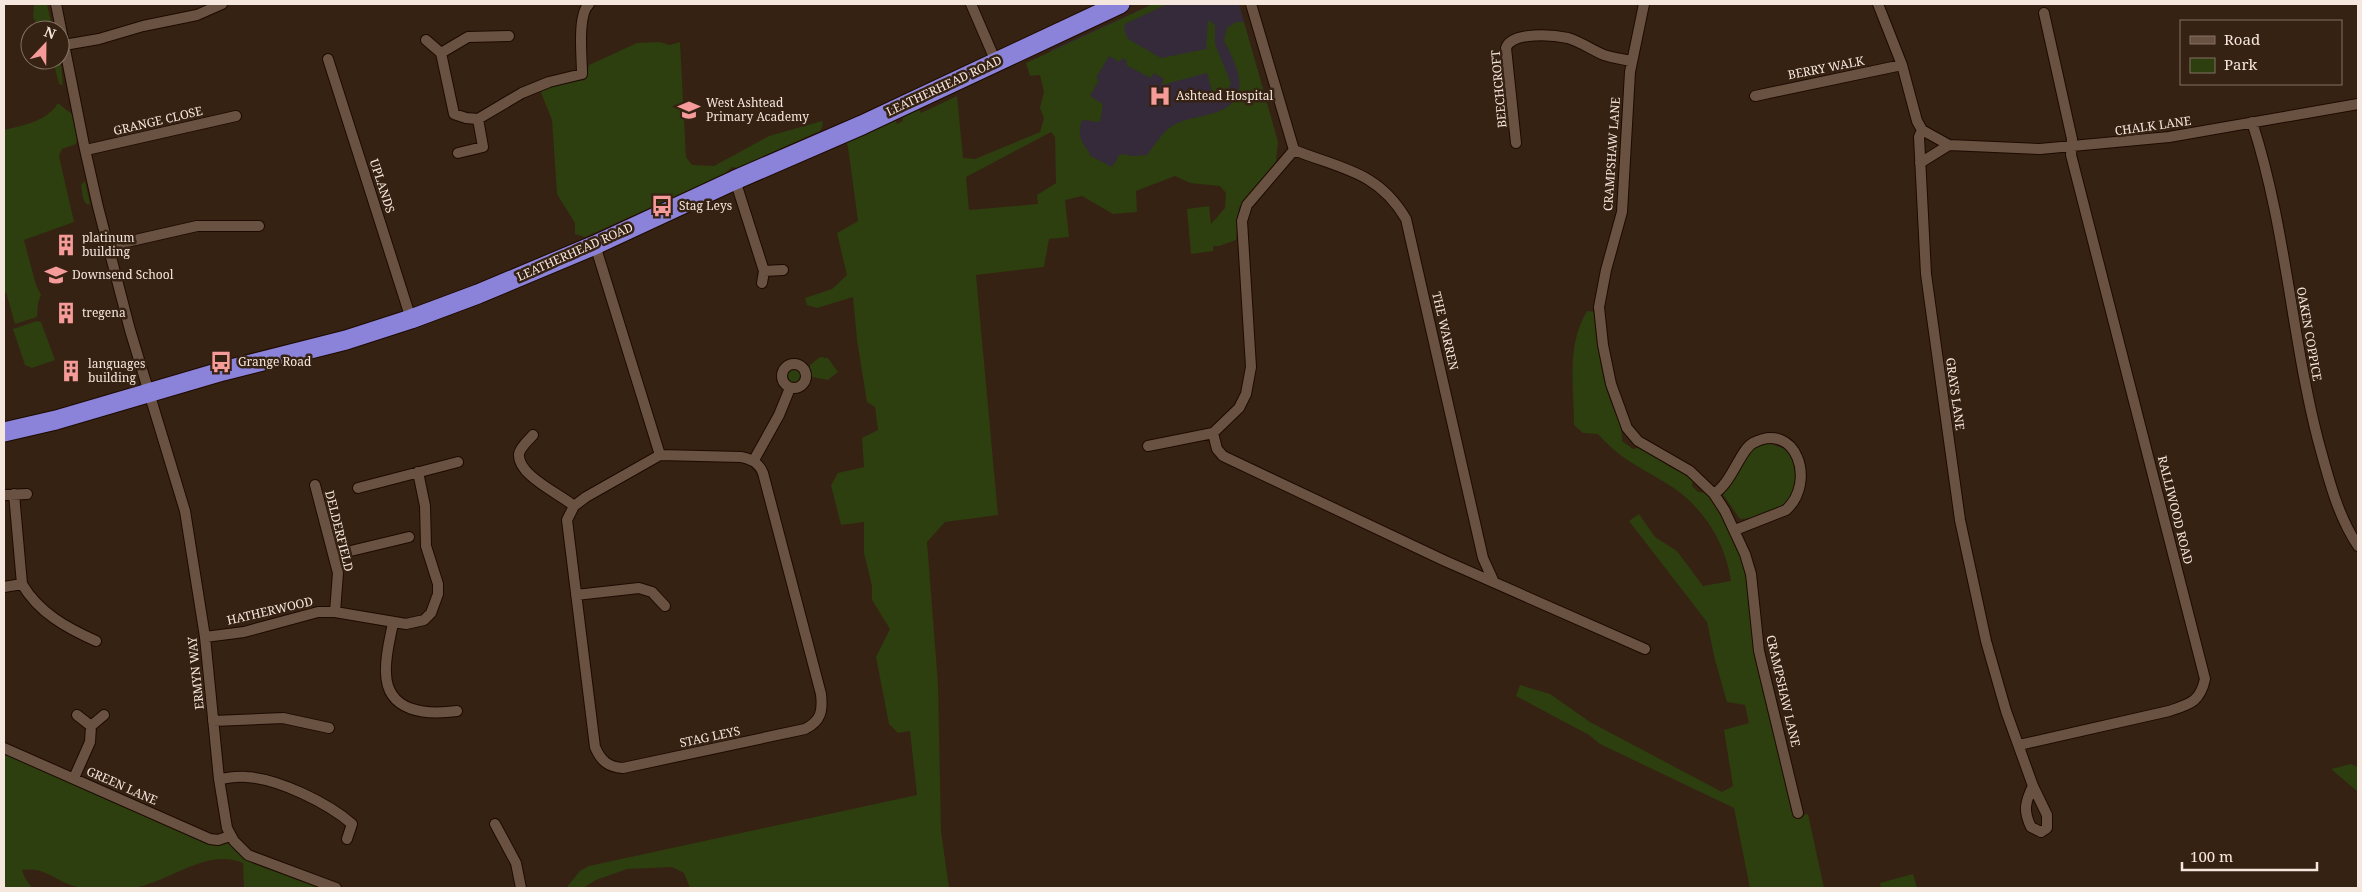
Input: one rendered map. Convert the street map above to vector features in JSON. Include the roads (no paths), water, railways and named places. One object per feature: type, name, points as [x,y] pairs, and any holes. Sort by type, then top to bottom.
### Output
[{"type":"highway","name":"LEATHERHEAD ROAD","points":[[4,432],[56,420],[149,392],[346,340],[411,319],[478,294],[595,245],[735,180],[862,125],[1120,4]]},
{"type":"street","points":[[56,4],[59,20]]},
{"type":"street","points":[[70,44],[99,39],[143,26],[197,15],[222,4]]},
{"type":"street","points":[[426,40],[441,52],[454,114],[478,119],[522,94],[548,82],[582,74],[582,22],[585,7],[588,4]]},
{"type":"street","points":[[971,4],[996,62]]},
{"type":"street","points":[[1148,446],[1214,433],[1239,408],[1250,381],[1251,366],[1242,221],[1247,205],[1252,198],[1294,150],[1251,4]]},
{"type":"street","name":"CRAMPSHAW LANE","points":[[1644,4],[1631,61],[1622,212],[1606,270],[1599,307],[1603,345],[1611,384],[1628,428],[1638,441],[1690,471],[1714,494],[1735,530],[1751,574],[1759,651],[1798,813]]},
{"type":"street","name":"GRAYS LANE","points":[[1878,4],[1902,65],[1917,121],[1922,130],[1919,137],[1920,190],[1926,274],[1960,520],[1986,641],[2010,726],[2019,745],[2032,786]]},
{"type":"street","name":"RALLIWOOD ROAD","points":[[2019,745],[2169,711],[2198,698],[2203,690],[2205,679],[2071,156],[2072,139],[2044,13]]},
{"type":"street","points":[[441,52],[468,37],[509,36]]},
{"type":"street","name":"BEECHCROFT","points":[[1516,143],[1506,48],[1512,40],[1528,36],[1560,37],[1603,54],[1631,61]]},
{"type":"street","name":"UPLANDS","points":[[328,60],[411,319]]},
{"type":"street","name":"BERRY WALK","points":[[1755,96],[1902,65]]},
{"type":"street","points":[[69,70],[109,246],[149,392]]},
{"type":"street","name":"CHALK LANE","points":[[1922,130],[1949,145],[2016,150],[2071,147],[2169,137],[2358,104]]},
{"type":"street","name":"GRANGE CLOSE","points":[[86,150],[236,116]]},
{"type":"street","points":[[458,153],[483,147],[478,119]]},
{"type":"street","name":"OAKEN COPPICE","points":[[2252,122],[2278,218],[2299,354],[2309,404],[2340,513],[2358,546]]},
{"type":"street","points":[[1920,163],[1949,145]]},
{"type":"street","name":"THE WARREN","points":[[1294,150],[1361,175],[1382,188],[1395,201],[1406,219],[1483,558],[1493,580]]},
{"type":"street","points":[[735,180],[764,270],[762,283]]},
{"type":"street","points":[[109,246],[197,226],[259,226]]},
{"type":"street","points":[[595,245],[660,455]]},
{"type":"street","points":[[764,270],[783,270]]},
{"type":"street","points":[[533,435],[521,448],[519,454],[524,470],[574,506],[660,455],[741,457],[754,460],[779,415],[790,388]]},
{"type":"street","name":"ERMYN WAY","points":[[149,392],[185,511],[205,637],[223,808],[230,836]]},
{"type":"street","points":[[1214,433],[1217,449],[1223,456],[1434,556],[1493,580],[1543,605],[1645,649]]},
{"type":"street","points":[[1714,494],[1729,480],[1745,450],[1752,443],[1773,439],[1791,446],[1797,453],[1802,476],[1800,489],[1792,504],[1786,510],[1735,530]]},
{"type":"street","name":"STAG LEYS","points":[[574,506],[567,520],[567,528],[595,747],[602,761],[607,765],[623,768],[805,729],[819,719],[821,694],[763,473],[754,460]]},
{"type":"street","points":[[358,488],[458,462]]},
{"type":"street","name":"HATHERWOOD","points":[[205,637],[244,632],[303,614],[335,612],[406,624],[424,620],[431,614],[438,594],[437,575],[426,546],[425,506],[418,472]]},
{"type":"street","name":"DELDERFIELD","points":[[316,486],[334,554],[339,587],[335,612]]},
{"type":"street","points":[[26,494],[9,494],[22,584],[28,594],[47,614],[96,641]]},
{"type":"street","points":[[334,554],[409,537]]},
{"type":"street","points":[[4,587],[22,584]]},
{"type":"street","points":[[576,595],[639,588],[652,592],[665,606]]},
{"type":"street","points":[[393,623],[386,664],[386,675],[391,692],[398,701],[418,712],[440,713],[458,711]]},
{"type":"street","points":[[74,778],[90,742],[91,726],[104,714]]},
{"type":"street","points":[[77,715],[91,726]]},
{"type":"street","points":[[213,721],[283,718],[329,728]]},
{"type":"street","name":"GREEN LANE","points":[[4,748],[210,839],[218,840],[230,836]]},
{"type":"street","points":[[219,779],[246,777],[269,782],[325,804],[352,824],[347,839]]},
{"type":"street","points":[[495,824],[516,863],[522,888]]},
{"type":"street","points":[[230,836],[248,854],[336,888]]},
{"type":"place","name":"Ashtead Hospital","points":[[1160,96]]},
{"type":"place","name":"West Ashtead Primary Academy","points":[[689,110]]},
{"type":"place","name":"Stag Leys","points":[[662,206]]},
{"type":"place","name":"platinum building","points":[[66,245]]},
{"type":"place","name":"Downsend School","points":[[56,275]]},
{"type":"place","name":"tregena","points":[[66,313]]},
{"type":"place","name":"Grange Road","points":[[221,362]]},
{"type":"place","name":"languages building","points":[[71,371]]}]
